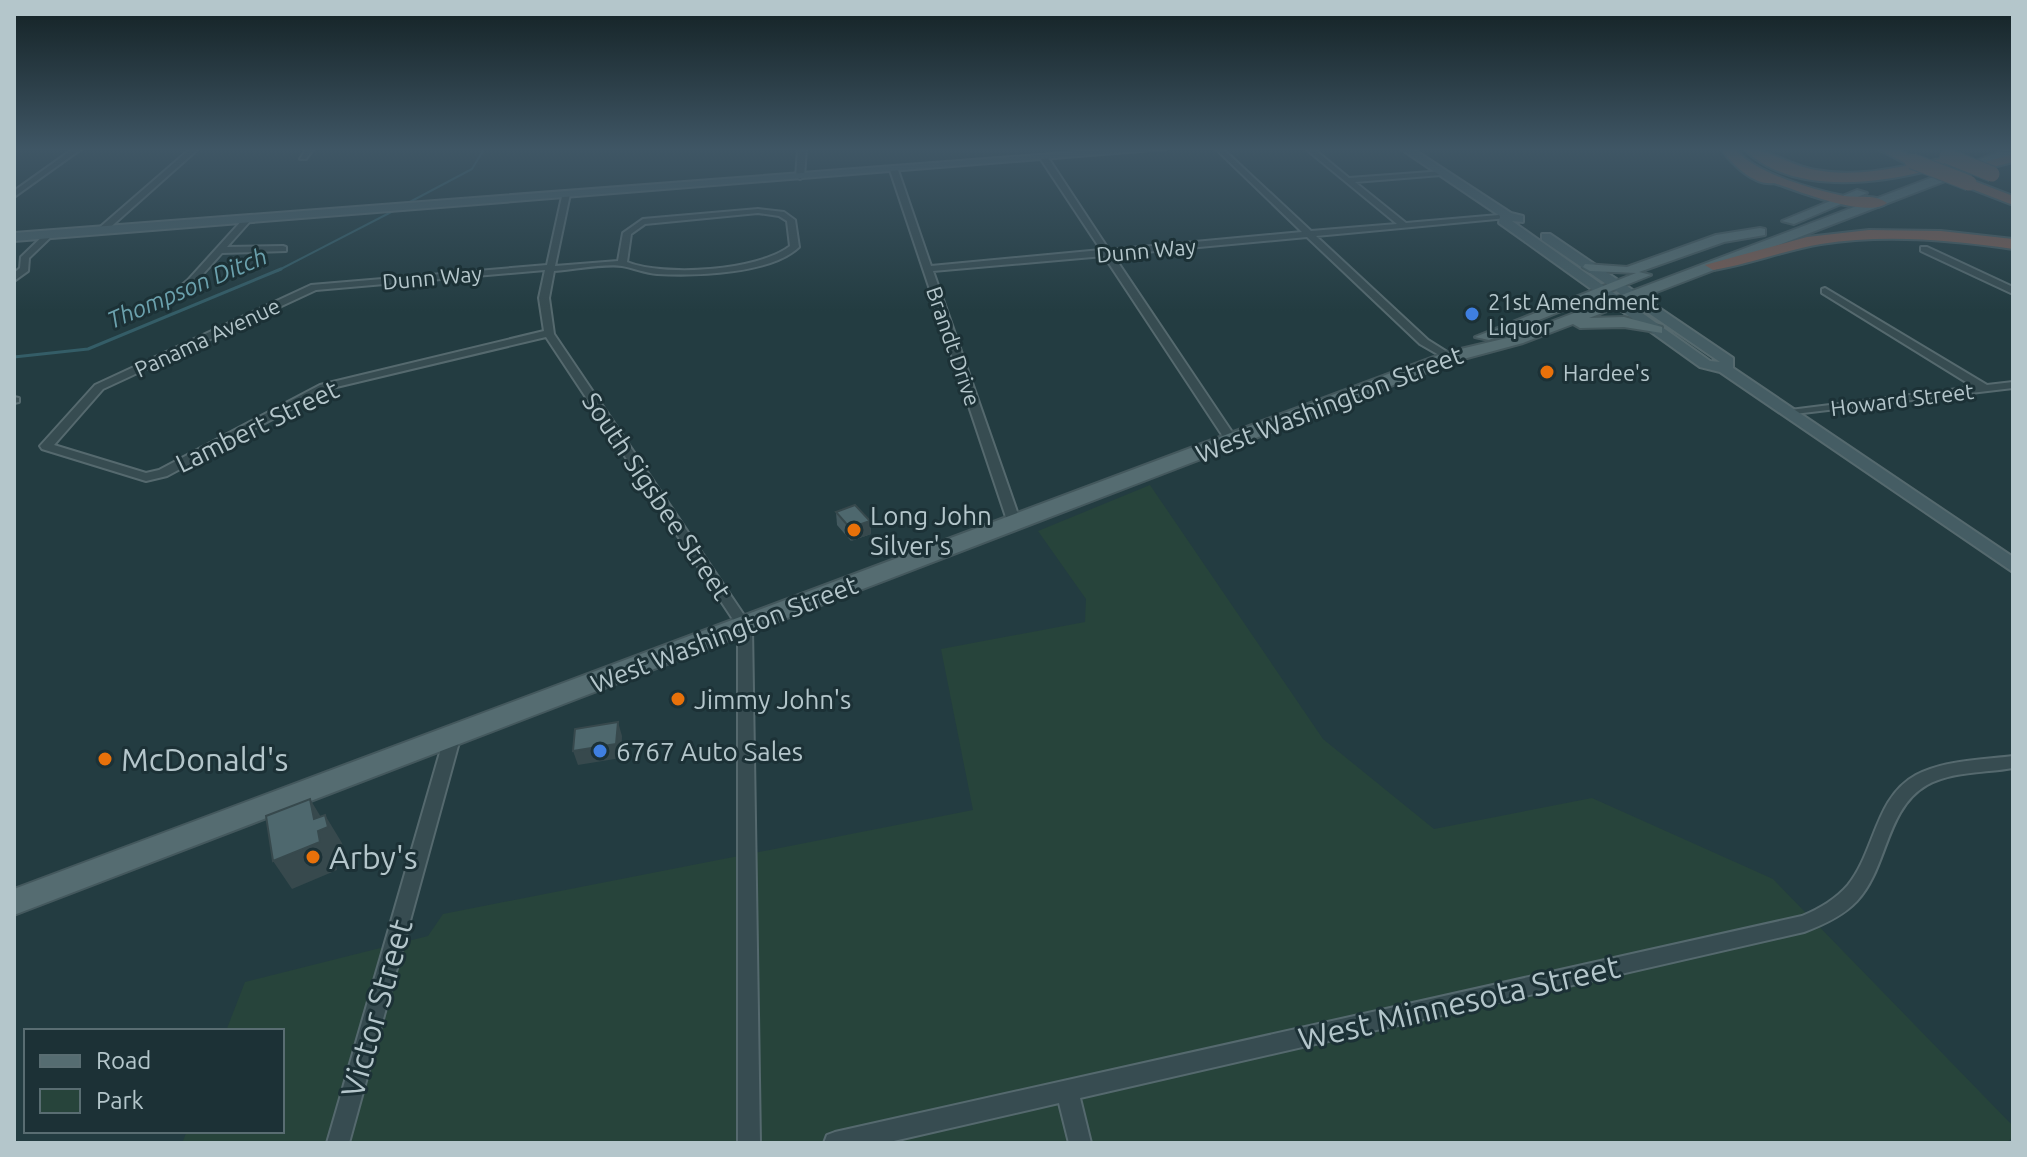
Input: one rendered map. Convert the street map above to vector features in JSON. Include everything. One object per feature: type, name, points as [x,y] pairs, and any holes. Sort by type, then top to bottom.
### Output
[{"type":"highway","points":[[1819,203],[1822,206],[1819,209]]},
{"type":"highway","points":[[1713,265],[1745,261],[1802,243],[1851,235],[1925,235],[2013,244]]},
{"type":"main road","name":"West Washington Street","points":[[1477,347],[1484,335],[1834,203]]},
{"type":"main road","name":"West Washington Street","points":[[14,902],[1450,357],[1477,347],[1517,340],[1879,203]]},
{"type":"main road","points":[[1590,267],[1628,271],[1721,238],[1760,232]]},
{"type":"main road","points":[[1559,324],[1619,322],[1656,330]]},
{"type":"street","points":[[102,230],[133,203]]},
{"type":"street","points":[[14,237],[450,203]]},
{"type":"street","name":"South Sigsbee Street","points":[[564,203],[544,298],[548,333],[745,627],[749,1143]]},
{"type":"street","name":"Brandt Drive","points":[[905,203],[1014,523]]},
{"type":"street","points":[[1074,203],[1232,441]]},
{"type":"street","points":[[1276,203],[1424,342],[1450,357]]},
{"type":"street","points":[[1377,203],[1405,226]]},
{"type":"street","points":[[1487,203],[1507,216],[1519,219],[1728,361],[1725,369]]},
{"type":"street","points":[[725,213],[778,213],[792,223],[795,247],[786,256],[761,264],[638,271],[622,260],[627,233],[643,222],[725,213]]},
{"type":"street","points":[[1507,216],[1503,220],[1599,292],[1705,364],[1725,369],[2013,566]]},
{"type":"street","name":"Dunn Way","points":[[928,269],[1507,216]]},
{"type":"street","points":[[173,297],[222,250],[248,219]]},
{"type":"street","points":[[14,278],[25,269],[25,257],[50,234]]},
{"type":"street","points":[[222,250],[283,249]]},
{"type":"street","points":[[1924,249],[2013,291]]},
{"type":"street","name":"Dunn Way","points":[[314,287],[622,260]]},
{"type":"street","name":"Panama Avenue","points":[[99,387],[314,287]]},
{"type":"street","points":[[1825,291],[1986,389]]},
{"type":"street","name":"Lambert Street","points":[[99,387],[46,446],[146,477],[163,473],[324,387],[548,333]]},
{"type":"street","name":"Howard Street","points":[[1790,413],[2013,385]]},
{"type":"street","name":"Victor Street","points":[[338,1143],[453,735]]},
{"type":"street","name":"West Minnesota Street","points":[[835,1143],[1804,924],[1845,902],[1862,882],[1898,803],[1912,787],[1941,774],[2013,762]]},
{"type":"street","points":[[1067,1092],[1080,1143]]},
{"type":"green space","points":[[1150,485],[1323,739],[1434,829],[1592,798],[1773,879],[2013,1126],[2013,1137],[2006,1143],[182,1143],[186,1133],[284,1133],[284,1029],[227,1029],[245,982],[428,936],[443,914],[973,810],[941,649],[1085,622],[1086,599],[1038,531]]},
{"type":"building","points":[[855,505],[870,521],[850,528],[836,512]]},
{"type":"building","points":[[618,722],[616,744],[573,751],[575,729]]},
{"type":"building","points":[[310,799],[314,819],[325,815],[328,827],[318,831],[320,842],[273,861],[266,816]]},
{"type":"waterway","name":"Thompson Ditch","points":[[280,269],[399,208]]},
{"type":"waterway","name":"Thompson Ditch","points":[[14,357],[88,349],[280,269]]},
{"type":"place","name":"21st Amendment Liquor","points":[[1472,314]]},
{"type":"place","name":"Hardee's","points":[[1547,372]]},
{"type":"place","name":"Long John Silver's","points":[[854,530]]},
{"type":"place","name":"Jimmy John's","points":[[678,699]]},
{"type":"place","name":"6767 Auto Sales","points":[[600,751]]},
{"type":"place","name":"McDonald's","points":[[105,759]]},
{"type":"place","name":"Arby's","points":[[313,857]]}]
